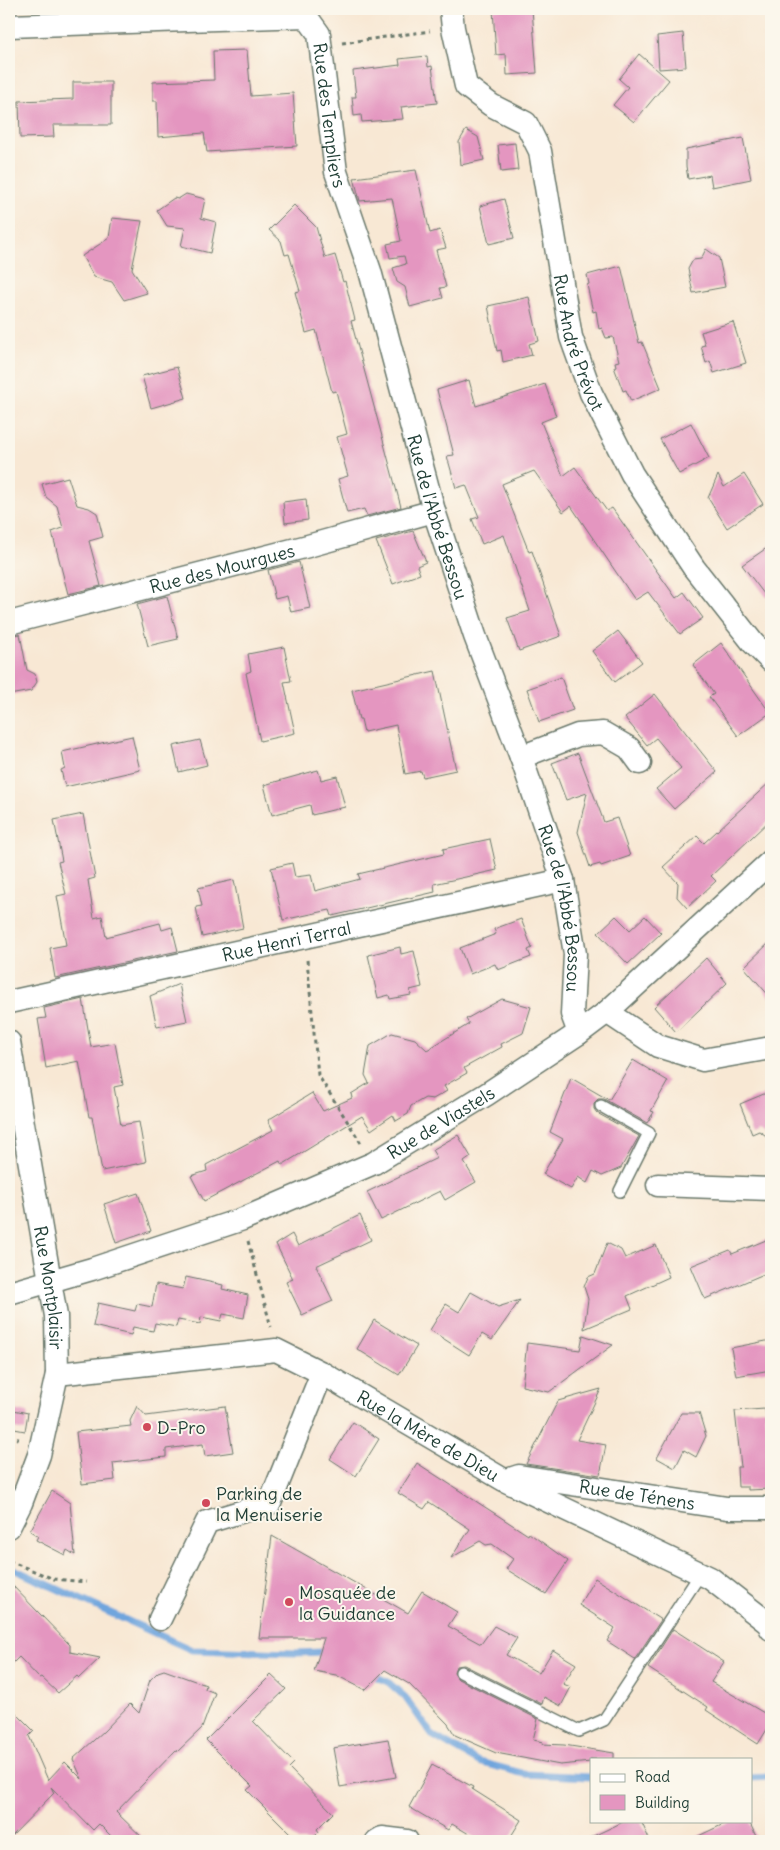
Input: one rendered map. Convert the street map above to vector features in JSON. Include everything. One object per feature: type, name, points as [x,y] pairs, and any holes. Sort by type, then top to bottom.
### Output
[{"type":"street","name":"Rue des Templiers","points":[[9,26],[306,16],[319,34],[336,172],[370,271]]},
{"type":"street","name":"Rue André Prévot","points":[[452,18],[466,86],[491,105],[526,123],[540,151],[571,337],[591,393],[632,474],[694,568],[753,643],[771,661]]},
{"type":"street","name":"Rue de l'Abbé Bessou","points":[[370,271],[434,511],[475,636],[521,757],[563,880],[575,954],[572,1014],[579,1033]]},
{"type":"street","name":"Rue des Mourgues","points":[[9,623],[308,546],[434,511]]},
{"type":"street","points":[[521,757],[578,735],[603,733],[629,748],[640,763]]},
{"type":"street","name":"Rue de Viastels","points":[[9,1293],[92,1269],[243,1219],[374,1163],[487,1094],[579,1033],[607,1012],[771,861]]},
{"type":"street","name":"Rue Henri Terral","points":[[9,1002],[563,880]]},
{"type":"street","points":[[607,1012],[658,1046],[703,1060],[771,1048]]},
{"type":"street","name":"Rue Montplaisir","points":[[9,1042],[56,1316],[57,1374],[39,1455],[21,1503],[9,1527]]},
{"type":"street","points":[[658,1186],[771,1189]]},
{"type":"street","points":[[57,1374],[276,1350]]},
{"type":"street","name":"Rue la Mère de Dieu","points":[[276,1350],[322,1374],[504,1480],[710,1578],[768,1623],[771,1629]]},
{"type":"street","points":[[160,1619],[207,1522],[270,1504],[322,1374]]},
{"type":"street","name":"Rue de Ténens","points":[[504,1480],[519,1476],[727,1508],[771,1508]]},
{"type":"street","points":[[377,1841],[382,1838],[406,1841]]},
{"type":"lane","points":[[601,1106],[649,1132],[620,1191]]},
{"type":"lane","points":[[461,1672],[579,1731],[604,1720],[700,1573]]},
{"type":"path","points":[[321,45],[452,18]]},
{"type":"path","points":[[305,938],[318,1075],[374,1163]]},
{"type":"path","points":[[243,1219],[276,1350]]},
{"type":"path","points":[[9,1560],[54,1579],[86,1582]]},
{"type":"building","points":[[493,9],[532,9],[537,73],[507,75],[506,54],[496,55]]},
{"type":"building","points":[[683,33],[686,67],[659,69],[657,36]]},
{"type":"building","points":[[247,50],[251,96],[293,93],[297,146],[207,152],[204,133],[158,137],[157,101],[153,101],[153,82],[214,80],[213,51]]},
{"type":"building","points":[[639,54],[669,80],[634,122],[613,105],[628,87],[619,79]]},
{"type":"building","points":[[427,56],[428,67],[432,66],[437,103],[401,107],[403,119],[362,122],[361,115],[354,116],[352,97],[356,97],[353,71],[400,65],[399,59]]},
{"type":"building","points":[[73,82],[111,82],[111,125],[53,125],[54,137],[20,138],[19,101],[73,99]]},
{"type":"building","points":[[466,130],[478,137],[484,160],[461,165],[459,142]]},
{"type":"building","points":[[743,138],[751,179],[712,187],[710,175],[688,179],[686,149]]},
{"type":"building","points":[[515,143],[518,170],[501,172],[498,145]]},
{"type":"building","points":[[416,170],[430,233],[440,230],[446,248],[436,250],[446,287],[440,288],[443,298],[410,307],[405,287],[397,282],[393,268],[406,264],[404,256],[390,258],[387,244],[401,241],[392,198],[360,201],[354,178]]},
{"type":"building","points":[[186,194],[205,199],[201,218],[216,222],[210,253],[181,246],[185,228],[167,226],[157,210],[174,198],[178,199]]},
{"type":"building","points":[[504,199],[514,238],[489,244],[480,206]]},
{"type":"building","points":[[294,205],[316,227],[325,258],[335,255],[343,282],[345,281],[355,320],[351,321],[401,507],[367,516],[364,509],[347,513],[338,479],[348,476],[337,437],[347,434],[336,391],[332,392],[316,330],[306,333],[295,292],[300,291],[289,254],[285,255],[281,241],[269,230]]},
{"type":"building","points":[[112,218],[142,221],[132,269],[147,293],[124,300],[112,282],[94,277],[82,256],[109,238]]},
{"type":"building","points":[[706,249],[719,258],[725,287],[693,293],[688,269],[693,260],[701,259]]},
{"type":"building","points":[[621,266],[639,343],[642,342],[661,388],[631,401],[626,390],[623,391],[614,367],[616,366],[615,362],[619,361],[613,337],[606,338],[602,328],[599,329],[596,311],[593,312],[587,285],[589,284],[587,275]]},
{"type":"building","points":[[529,297],[539,341],[529,344],[532,355],[503,362],[501,350],[497,351],[488,306]]},
{"type":"building","points":[[733,322],[746,363],[714,373],[710,361],[706,363],[701,346],[705,345],[701,332]]},
{"type":"building","points":[[177,367],[186,398],[151,408],[142,376]]},
{"type":"building","points":[[469,380],[476,406],[545,384],[556,416],[541,422],[563,476],[575,467],[607,511],[612,508],[676,598],[684,592],[703,618],[680,634],[648,592],[635,600],[571,506],[563,512],[534,471],[502,484],[529,552],[532,551],[561,636],[519,651],[507,618],[530,611],[504,535],[482,544],[472,519],[479,517],[466,485],[456,488],[447,456],[454,455],[437,390]]},
{"type":"building","points":[[691,423],[709,458],[679,474],[660,439]]},
{"type":"building","points":[[744,474],[763,504],[727,528],[708,498],[718,475],[724,487]]},
{"type":"building","points":[[68,477],[77,505],[89,508],[97,513],[103,537],[89,541],[101,586],[68,594],[52,532],[63,528],[57,506],[46,497],[42,484]]},
{"type":"building","points":[[306,499],[308,520],[285,523],[283,502]]},
{"type":"building","points":[[413,531],[426,562],[417,566],[420,574],[393,584],[376,541]]},
{"type":"building","points":[[771,545],[771,603],[742,565]]},
{"type":"building","points":[[299,562],[310,608],[291,612],[287,596],[275,599],[268,570]]},
{"type":"building","points":[[167,596],[178,639],[148,646],[137,604]]},
{"type":"building","points":[[618,631],[642,662],[615,682],[592,651]]},
{"type":"building","points":[[20,634],[27,670],[35,674],[37,682],[31,691],[9,695],[9,636]]},
{"type":"building","points":[[721,643],[770,713],[738,736],[709,697],[714,694],[693,665]]},
{"type":"building","points":[[284,647],[291,681],[284,682],[295,733],[260,741],[246,673],[251,671],[248,654]]},
{"type":"building","points":[[435,671],[456,770],[423,777],[421,771],[405,774],[396,725],[364,732],[352,690]]},
{"type":"building","points":[[561,677],[573,710],[539,722],[527,689]]},
{"type":"building","points":[[655,694],[717,772],[674,809],[656,789],[681,768],[656,738],[647,745],[625,718]]},
{"type":"building","points":[[132,736],[140,770],[65,787],[61,770],[65,768],[62,752]]},
{"type":"building","points":[[200,740],[207,765],[179,772],[173,746]]},
{"type":"building","points":[[578,753],[604,822],[617,818],[630,856],[601,866],[600,864],[590,867],[578,832],[587,793],[566,800],[552,763]]},
{"type":"building","points":[[318,770],[321,780],[337,776],[345,807],[312,815],[310,805],[272,815],[264,785]]},
{"type":"building","points":[[771,781],[771,819],[711,876],[716,881],[687,908],[677,897],[678,883],[663,867],[697,836],[704,843]]},
{"type":"building","points":[[83,814],[95,878],[88,880],[94,918],[102,916],[106,937],[160,923],[162,930],[172,927],[178,951],[55,978],[50,948],[66,945],[57,896],[66,894],[58,862],[62,861],[54,820]]},
{"type":"building","points":[[490,839],[497,870],[434,884],[435,892],[332,916],[330,910],[283,920],[271,868],[292,863],[295,877],[311,875],[315,891],[360,879],[358,874],[444,854],[443,849]]},
{"type":"building","points":[[234,880],[243,928],[202,937],[196,907],[202,906],[198,888]]},
{"type":"building","points":[[616,916],[630,930],[645,916],[661,933],[628,964],[598,933]]},
{"type":"building","points":[[521,919],[532,948],[528,950],[531,957],[498,970],[495,964],[470,974],[460,948],[496,934],[494,929]]},
{"type":"building","points":[[771,941],[771,998],[744,967]]},
{"type":"building","points":[[400,947],[401,954],[414,951],[422,987],[410,990],[411,995],[390,999],[389,995],[378,998],[368,955]]},
{"type":"building","points":[[706,958],[727,983],[676,1032],[654,1007]]},
{"type":"building","points":[[179,984],[187,1021],[157,1027],[150,996]]},
{"type":"building","points":[[83,999],[91,1047],[115,1043],[123,1085],[114,1087],[121,1125],[139,1122],[146,1162],[102,1171],[92,1117],[89,1117],[79,1061],[46,1068],[38,1019],[46,1018],[44,1008]]},
{"type":"building","points":[[502,999],[531,1007],[523,1033],[501,1044],[502,1047],[464,1068],[467,1073],[444,1086],[447,1091],[433,1099],[425,1098],[411,1106],[408,1114],[396,1121],[393,1115],[371,1130],[362,1116],[282,1165],[280,1161],[204,1201],[191,1176],[207,1171],[206,1165],[273,1130],[268,1120],[312,1093],[323,1111],[352,1098],[351,1094],[369,1083],[365,1075],[370,1046],[392,1033],[415,1039],[427,1050],[469,1024],[466,1019]]},
{"type":"building","points":[[633,1060],[668,1081],[651,1111],[654,1112],[647,1123],[604,1099],[598,1099],[594,1103],[594,1109],[597,1113],[639,1136],[621,1168],[602,1176],[593,1171],[587,1183],[578,1177],[571,1189],[543,1174],[563,1139],[550,1132],[571,1078],[609,1100]]},
{"type":"building","points":[[771,1091],[771,1139],[759,1131],[752,1134],[740,1104]]},
{"type":"building","points":[[458,1135],[471,1157],[464,1162],[476,1182],[445,1200],[440,1191],[381,1220],[367,1192],[437,1158],[432,1150]]},
{"type":"building","points":[[138,1193],[151,1231],[116,1243],[104,1204]]},
{"type":"building","points":[[360,1215],[371,1240],[316,1266],[333,1301],[302,1315],[286,1282],[293,1279],[276,1244],[292,1234],[298,1246]]},
{"type":"building","points":[[771,1238],[771,1271],[705,1299],[691,1266],[730,1250],[732,1254]]},
{"type":"building","points":[[607,1243],[621,1250],[625,1258],[656,1245],[669,1277],[627,1296],[632,1309],[584,1329],[588,1299],[584,1287],[588,1277],[595,1274]]},
{"type":"building","points":[[186,1277],[223,1285],[222,1289],[248,1295],[244,1318],[223,1314],[221,1321],[201,1317],[200,1324],[178,1320],[176,1327],[155,1323],[153,1331],[133,1327],[131,1335],[93,1326],[98,1303],[135,1311],[137,1304],[152,1307],[156,1284],[183,1289]]},
{"type":"building","points":[[471,1292],[498,1307],[520,1300],[492,1340],[482,1334],[469,1355],[430,1330],[446,1304],[459,1312]]},
{"type":"building","points":[[374,1320],[417,1346],[399,1375],[357,1349]]},
{"type":"building","points":[[583,1335],[613,1345],[549,1392],[522,1386],[527,1343],[580,1350]]},
{"type":"building","points":[[771,1340],[771,1370],[736,1376],[731,1348]]},
{"type":"building","points":[[601,1389],[577,1440],[606,1445],[600,1475],[526,1464],[558,1401]]},
{"type":"building","points":[[137,1406],[146,1416],[225,1406],[233,1452],[205,1456],[203,1444],[166,1449],[166,1457],[113,1463],[115,1480],[82,1484],[76,1432],[131,1426],[130,1421]]},
{"type":"building","points":[[9,1409],[28,1413],[25,1431],[9,1428]]},
{"type":"building","points":[[765,1409],[771,1489],[748,1490],[748,1487],[738,1487],[737,1467],[741,1467],[735,1411]]},
{"type":"building","points":[[681,1413],[699,1413],[706,1436],[696,1457],[684,1450],[675,1468],[657,1458]]},
{"type":"building","points":[[353,1422],[379,1439],[356,1476],[330,1459]]},
{"type":"building","points":[[417,1463],[528,1535],[529,1533],[568,1561],[546,1594],[506,1569],[513,1559],[492,1544],[486,1545],[480,1541],[451,1558],[470,1529],[429,1502],[424,1509],[398,1493]]},
{"type":"building","points":[[52,1491],[70,1503],[75,1555],[67,1550],[65,1555],[36,1540],[38,1536],[30,1531]]},
{"type":"building","points":[[272,1536],[408,1613],[422,1591],[457,1612],[448,1626],[481,1644],[494,1626],[517,1638],[506,1655],[539,1673],[553,1650],[576,1664],[563,1684],[571,1687],[561,1706],[544,1697],[542,1704],[464,1665],[456,1666],[454,1673],[458,1679],[538,1719],[533,1740],[543,1742],[542,1744],[564,1745],[614,1753],[614,1758],[590,1758],[590,1762],[560,1765],[496,1753],[455,1735],[448,1724],[409,1684],[385,1670],[365,1690],[336,1675],[314,1671],[324,1638],[259,1638]]},
{"type":"building","points":[[595,1578],[661,1620],[635,1659],[607,1641],[615,1628],[579,1605]]},
{"type":"building","points":[[9,1582],[70,1645],[70,1652],[100,1658],[79,1678],[77,1676],[58,1693],[41,1677],[39,1678],[19,1657],[9,1667]]},
{"type":"building","points":[[673,1629],[724,1662],[711,1682],[771,1717],[771,1723],[758,1744],[706,1710],[708,1707],[648,1668]]},
{"type":"building","points":[[164,1670],[206,1685],[205,1689],[215,1693],[202,1728],[177,1752],[176,1750],[116,1812],[146,1841],[116,1841],[99,1824],[93,1830],[51,1787],[54,1793],[9,1839],[9,1706],[34,1731],[29,1736],[48,1780],[65,1762],[82,1779],[73,1759],[130,1704],[139,1713],[150,1680],[158,1672]]},
{"type":"building","points":[[271,1675],[286,1689],[253,1721],[294,1763],[289,1768],[333,1813],[317,1829],[319,1832],[310,1841],[298,1841],[247,1790],[252,1786],[206,1740]]},
{"type":"building","points":[[388,1739],[396,1777],[340,1787],[333,1748]]},
{"type":"building","points":[[432,1765],[473,1787],[472,1789],[521,1820],[508,1841],[481,1841],[452,1824],[448,1830],[409,1807]]},
{"type":"building","points":[[623,1822],[641,1822],[650,1841],[583,1841]]},
{"type":"building","points":[[728,1822],[749,1822],[758,1841],[688,1841]]},
{"type":"waterway","points":[[9,1567],[192,1650],[324,1652],[328,1654]]},
{"type":"waterway","points":[[370,1674],[388,1682],[405,1697],[432,1735],[479,1762],[525,1774],[590,1777]]},
{"type":"waterway","points":[[752,1778],[771,1777]]},
{"type":"place","name":"D-Pro","points":[[147,1427]]},
{"type":"place","name":"Parking de la Menuiserie","points":[[206,1503]]},
{"type":"place","name":"Mosquée de la Guidance","points":[[289,1602]]}]
